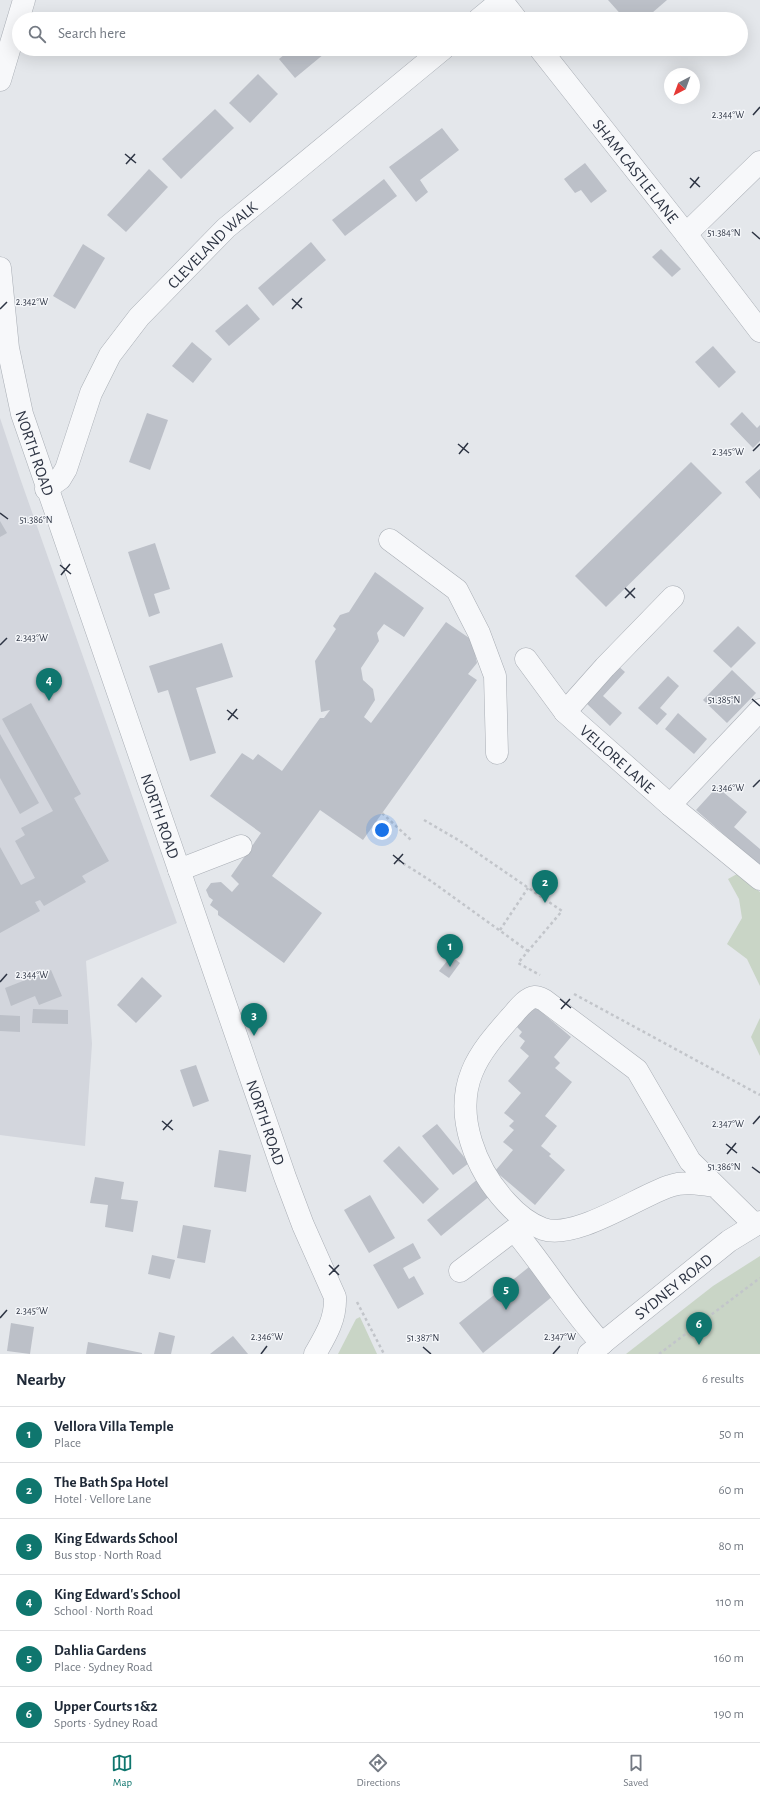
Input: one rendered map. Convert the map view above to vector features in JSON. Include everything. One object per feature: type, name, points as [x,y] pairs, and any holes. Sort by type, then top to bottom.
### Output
[{"type":"street","points":[[20,12],[24,0]]},
{"type":"street","points":[[487,12],[502,0],[511,12]]},
{"type":"street","points":[[0,80],[12,40]]},
{"type":"street","name":"CLEVELAND WALK","points":[[46,489],[60,479],[66,469],[91,393],[110,355],[139,317],[226,228],[435,56]]},
{"type":"street","name":"SHAM CASTLE LANE","points":[[546,56],[686,234],[760,331]]},
{"type":"street","points":[[686,234],[760,162]]},
{"type":"street","name":"NORTH ROAD","points":[[0,268],[4,349],[22,414],[46,489],[285,1177],[303,1225],[335,1297],[336,1308],[333,1321],[315,1354]]},
{"type":"street","points":[[390,540],[457,590],[479,633],[495,676],[497,753]]},
{"type":"street","name":"VELLORE LANE","points":[[565,712],[605,667],[673,597]]},
{"type":"street","name":"VELLORE LANE","points":[[526,659],[565,712],[670,805],[760,879]]},
{"type":"street","name":"VELLORE LANE","points":[[670,805],[760,710]]},
{"type":"street","points":[[179,870],[241,846]]},
{"type":"street","points":[[715,1186],[692,1183],[670,1186],[610,1214],[565,1231],[544,1230],[528,1221],[506,1203],[479,1165],[468,1135],[466,1101],[472,1073],[485,1049],[503,1026],[527,1001],[535,997],[544,1000],[637,1070],[690,1161],[715,1186],[757,1223]]},
{"type":"street","name":"SYDNEY ROAD","points":[[596,1349],[729,1240],[757,1223]]},
{"type":"street","points":[[460,1271],[514,1230],[533,1253],[545,1272],[585,1325],[596,1349]]},
{"type":"path","points":[[382,813],[411,840]]},
{"type":"path","points":[[424,820],[460,841],[562,912],[518,963],[546,978]]},
{"type":"path","points":[[398,860],[528,951]]},
{"type":"path","points":[[500,930],[528,888]]},
{"type":"path","points":[[574,993],[760,1095]]},
{"type":"path","points":[[659,1354],[760,1278]]},
{"type":"path","points":[[329,1282],[358,1302],[384,1354]]},
{"type":"shaded area","points":[[0,418],[177,923],[86,961],[92,1044],[85,1146],[0,1135]]},
{"type":"green space","points":[[737,874],[760,892],[760,986],[747,959],[727,944],[742,918],[739,899],[728,879]]},
{"type":"green space","points":[[760,1018],[760,1056],[751,1037]]},
{"type":"green space","points":[[760,1256],[760,1354],[626,1354],[713,1286]]},
{"type":"green space","points":[[360,1317],[377,1354],[338,1354],[356,1319]]},
{"type":"building","points":[[608,0],[667,0],[653,12],[619,12]]},
{"type":"building","points":[[283,56],[322,56],[295,78],[279,59]]},
{"type":"building","points":[[258,74],[278,94],[250,123],[229,103]]},
{"type":"building","points":[[215,109],[234,128],[181,179],[162,159]]},
{"type":"building","points":[[442,128],[459,150],[420,180],[428,192],[416,202],[389,167]]},
{"type":"building","points":[[585,163],[607,191],[591,203],[581,190],[575,193],[564,179]]},
{"type":"building","points":[[149,169],[168,187],[126,232],[107,215]]},
{"type":"building","points":[[384,179],[397,196],[345,236],[332,220]]},
{"type":"building","points":[[311,242],[326,260],[273,306],[258,288]]},
{"type":"building","points":[[83,244],[105,258],[75,309],[53,296]]},
{"type":"building","points":[[661,249],[681,269],[672,277],[652,257]]},
{"type":"building","points":[[247,304],[260,319],[229,346],[215,331]]},
{"type":"building","points":[[192,342],[212,359],[193,383],[172,366]]},
{"type":"building","points":[[713,346],[736,372],[719,388],[695,362]]},
{"type":"building","points":[[742,412],[757,428],[760,425],[760,441],[753,448],[730,424]]},
{"type":"building","points":[[147,413],[168,420],[150,470],[129,462]]},
{"type":"building","points":[[691,462],[722,493],[606,607],[575,576]]},
{"type":"building","points":[[760,469],[760,499],[745,482]]},
{"type":"building","points":[[0,521],[7,533],[0,537]]},
{"type":"building","points":[[155,543],[170,589],[154,594],[160,613],[149,617],[128,552]]},
{"type":"building","points":[[375,572],[424,608],[404,637],[384,624],[377,633],[379,641],[361,668],[363,680],[373,689],[375,700],[364,717],[371,723],[446,622],[472,640],[477,663],[468,674],[477,680],[363,840],[320,810],[272,876],[322,913],[284,963],[218,915],[218,911],[210,905],[213,900],[209,897],[206,890],[211,883],[221,882],[232,892],[239,884],[231,876],[261,833],[210,796],[242,753],[253,760],[258,754],[282,771],[320,718],[324,718],[330,710],[321,712],[315,661],[336,629],[333,626],[340,615],[349,612]]},
{"type":"building","points":[[738,626],[756,643],[731,668],[713,651]]},
{"type":"building","points":[[222,643],[233,677],[196,688],[216,753],[190,761],[168,690],[158,693],[149,666]]},
{"type":"building","points":[[617,665],[625,672],[603,696],[622,713],[610,726],[584,701]]},
{"type":"building","points":[[732,670],[756,693],[727,723],[703,700]]},
{"type":"building","points":[[668,676],[679,686],[660,708],[667,714],[657,725],[638,708]]},
{"type":"building","points":[[31,703],[81,794],[74,798],[109,861],[82,876],[86,882],[44,906],[40,900],[35,902],[40,911],[0,933],[0,847],[21,885],[35,878],[15,841],[25,835],[21,828],[53,811],[2,719]]},
{"type":"building","points":[[678,713],[707,739],[694,754],[665,729]]},
{"type":"building","points":[[0,734],[39,803],[20,814],[0,778]]},
{"type":"building","points":[[717,787],[747,812],[734,827],[760,849],[760,866],[696,810]]},
{"type":"building","points":[[451,956],[460,963],[449,978],[439,971]]},
{"type":"building","points":[[51,970],[62,996],[39,1005],[35,996],[11,1006],[5,988]]},
{"type":"building","points":[[142,977],[162,996],[136,1023],[117,1005]]},
{"type":"building","points":[[532,1004],[571,1037],[554,1057],[560,1063],[555,1068],[572,1082],[545,1116],[557,1126],[541,1146],[551,1154],[549,1156],[565,1170],[535,1205],[495,1171],[513,1150],[503,1142],[514,1130],[509,1126],[514,1121],[504,1113],[521,1093],[508,1081],[529,1056],[520,1048],[525,1041],[519,1036],[522,1032],[515,1025]]},
{"type":"building","points":[[33,1009],[68,1010],[68,1024],[32,1023]]},
{"type":"building","points":[[0,1015],[20,1016],[20,1032],[0,1031]]},
{"type":"building","points":[[196,1065],[209,1101],[193,1107],[180,1070]]},
{"type":"building","points":[[437,1124],[469,1163],[453,1175],[422,1136]]},
{"type":"building","points":[[399,1146],[439,1189],[423,1204],[383,1161]]},
{"type":"building","points":[[219,1150],[251,1155],[246,1192],[214,1187]]},
{"type":"building","points":[[95,1177],[124,1182],[121,1199],[138,1201],[133,1232],[105,1227],[108,1205],[90,1203]]},
{"type":"building","points":[[478,1179],[491,1195],[441,1236],[427,1220]]},
{"type":"building","points":[[370,1195],[395,1238],[369,1253],[344,1210]]},
{"type":"building","points":[[183,1225],[211,1230],[205,1263],[177,1258]]},
{"type":"building","points":[[413,1243],[421,1258],[403,1268],[409,1279],[414,1276],[424,1294],[398,1309],[373,1265]]},
{"type":"building","points":[[152,1255],[175,1260],[170,1279],[148,1274]]},
{"type":"building","points":[[529,1267],[553,1296],[483,1353],[459,1323]]},
{"type":"building","points":[[11,1323],[34,1327],[30,1354],[7,1351]]},
{"type":"building","points":[[159,1332],[175,1336],[171,1354],[154,1354]]},
{"type":"building","points":[[233,1336],[248,1354],[210,1354]]},
{"type":"building","points":[[88,1342],[142,1353],[142,1354],[86,1354]]},
{"type":"place","name":"King Edward's School","points":[[49,701]]},
{"type":"place","name":"The Bath Spa Hotel","points":[[545,903]]},
{"type":"place","name":"Vellora Villa Temple","points":[[450,967]]},
{"type":"place","name":"King Edwards School","points":[[254,1036]]},
{"type":"place","name":"Dahlia Gardens","points":[[506,1310]]},
{"type":"place","name":"Upper Courts 1&2","points":[[699,1345]]}]
